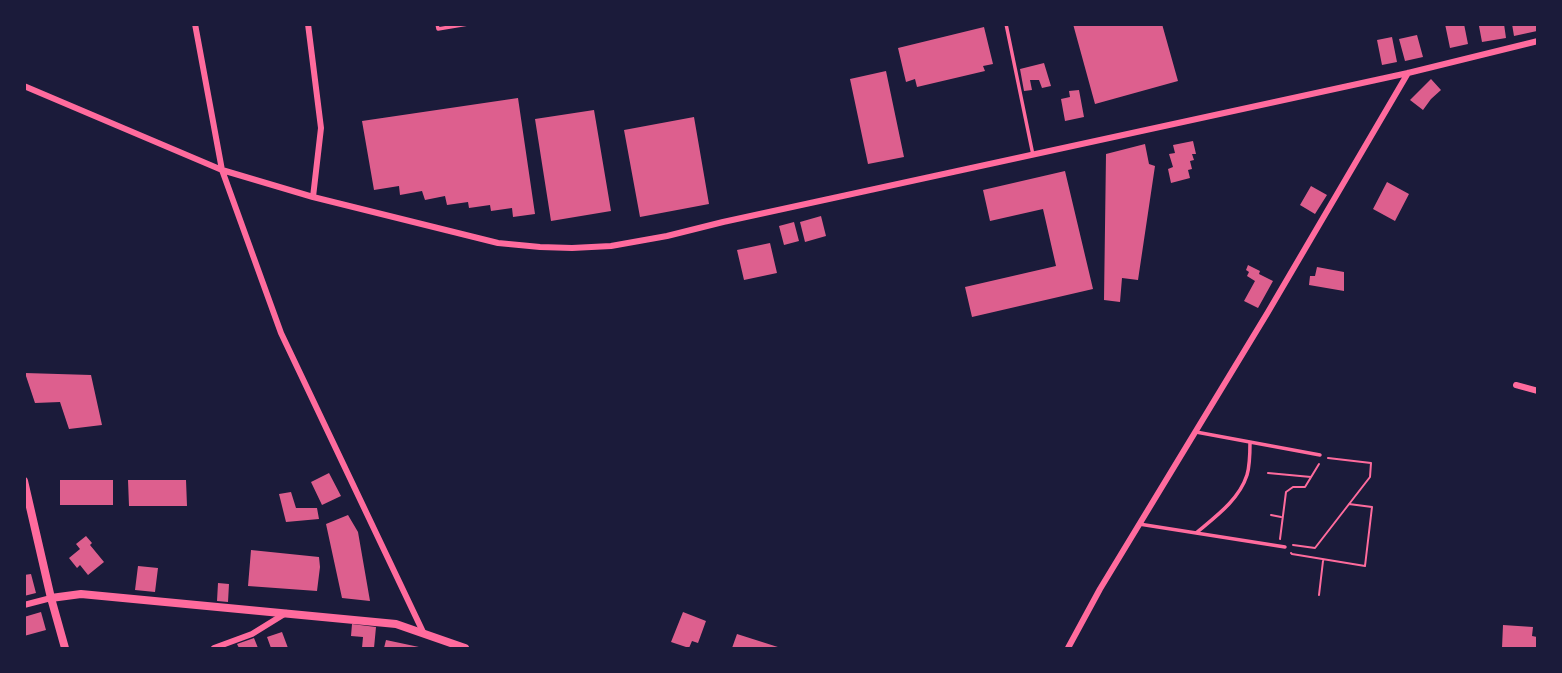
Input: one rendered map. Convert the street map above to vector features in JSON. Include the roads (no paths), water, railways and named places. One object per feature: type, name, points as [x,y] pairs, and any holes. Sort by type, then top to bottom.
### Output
[{"type":"street","points":[[195,24],[222,170],[281,333],[424,634]]},
{"type":"street","points":[[308,24],[321,128],[313,197]]},
{"type":"street","points":[[24,86],[222,170],[313,197],[498,243],[551,248],[611,246],[667,236],[1408,74],[1538,41]]},
{"type":"street","points":[[1068,649],[1100,589],[1408,74]]},
{"type":"street","points":[[1516,385],[1538,391]]},
{"type":"street","points":[[24,481],[65,649]]},
{"type":"street","points":[[24,605],[81,594],[286,613],[396,624],[465,649]]},
{"type":"street","points":[[214,649],[252,634],[286,613]]},
{"type":"lane","points":[[437,24],[438,29],[468,24]]},
{"type":"lane","points":[[1006,24],[1033,155]]},
{"type":"lane","points":[[1196,432],[1320,455]]},
{"type":"lane","points":[[1196,533],[1226,508],[1239,492],[1247,475],[1250,442]]},
{"type":"lane","points":[[1139,524],[1285,547]]}]
